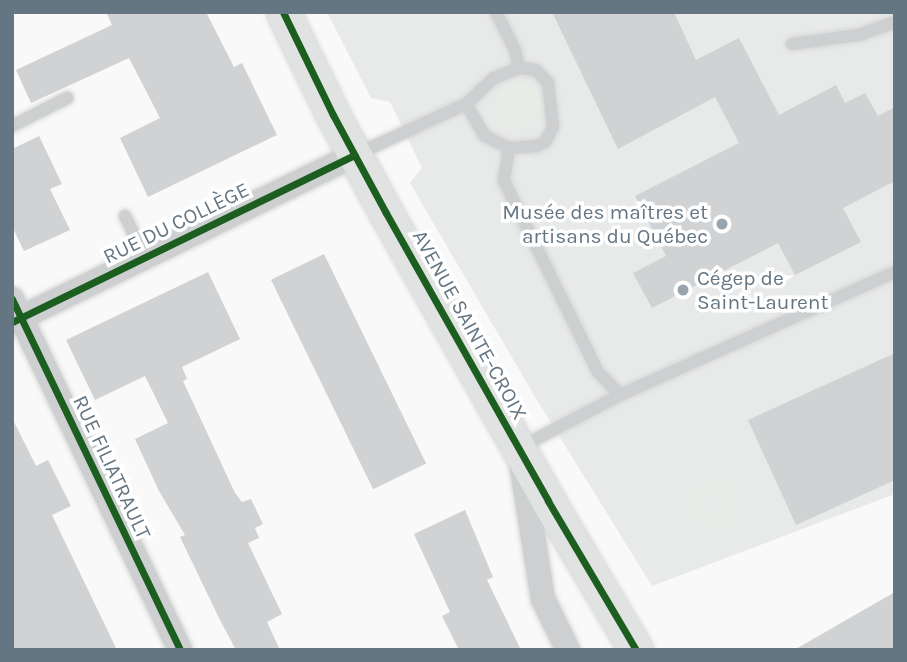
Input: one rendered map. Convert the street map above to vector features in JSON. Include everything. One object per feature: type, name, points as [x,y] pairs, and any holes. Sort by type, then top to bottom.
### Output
[{"type":"main road","name":"AVENUE SAINTE-CROIX","points":[[283,12],[355,155],[636,650]]},
{"type":"street","name":"RUE DU COLLÈGE","points":[[15,313],[145,257],[355,155]]},
{"type":"street","name":"RUE FILIATRAULT","points":[[15,313],[180,650]]},
{"type":"street","name":"AVENUE SAINTE-CROIX","points":[[519,448],[543,599],[568,650]]},
{"type":"lane","points":[[496,12],[515,50],[519,68]]},
{"type":"lane","points":[[792,44],[859,35],[895,22]]},
{"type":"lane","points":[[355,155],[466,104],[494,78],[519,68],[536,71],[548,83],[553,127],[545,142],[537,146],[509,148],[485,136],[476,125],[466,104]]},
{"type":"lane","points":[[12,126],[67,98]]},
{"type":"lane","points":[[509,148],[505,181],[522,219],[598,372],[620,395]]},
{"type":"lane","points":[[125,216],[145,257]]},
{"type":"lane","points":[[519,448],[620,395],[895,272]]},
{"type":"shaded area","name":"Cégep de Saint-Laurent","points":[[327,12],[895,12],[895,494],[652,586],[535,397],[410,183],[422,168],[390,102],[371,98]]},
{"type":"shaded area","points":[[518,82],[535,89],[542,106],[535,123],[518,130],[501,123],[494,106],[501,89]]},
{"type":"shaded area","points":[[708,476],[729,479],[741,496],[738,516],[723,529],[702,527],[688,510],[691,489]],"holes":[[[715,490],[724,493],[727,498],[720,509],[709,514],[705,505]]]},
{"type":"building","points":[[106,12],[206,12],[234,67],[242,63],[277,135],[148,197],[120,138],[160,118],[129,58],[31,103],[16,70],[112,25]]},
{"type":"building","points":[[552,12],[674,12],[696,60],[739,38],[779,115],[836,85],[845,103],[865,93],[878,116],[895,107],[895,181],[843,208],[861,242],[795,275],[778,243],[652,308],[633,273],[666,256],[635,196],[739,143],[715,97],[618,149]]},
{"type":"building","points":[[39,136],[62,184],[50,189],[70,230],[24,251],[12,226],[12,149]]},
{"type":"building","points":[[324,254],[426,463],[373,489],[271,280]]},
{"type":"building","points":[[208,272],[240,339],[182,367],[187,379],[183,381],[235,493],[242,502],[251,499],[263,524],[255,528],[259,538],[248,543],[282,614],[267,622],[280,650],[236,650],[220,620],[180,537],[185,535],[159,491],[135,439],[168,423],[145,376],[95,400],[66,340]]},
{"type":"building","points":[[895,353],[895,480],[796,525],[748,420]]},
{"type":"building","points":[[12,418],[36,466],[48,460],[71,506],[52,515],[117,650],[12,650]]},
{"type":"building","points":[[465,510],[493,577],[487,580],[521,650],[459,650],[442,616],[450,612],[414,534]]},
{"type":"building","points":[[895,592],[895,650],[794,650]]},
{"type":"cycle path","points":[[283,12],[333,115],[386,213],[548,501],[636,650]]},
{"type":"cycle path","points":[[12,322],[355,155]]},
{"type":"cycle path","points":[[12,299],[180,650]]},
{"type":"place","name":"Musée des maîtres et artisans du Québec","points":[[722,224]]},
{"type":"place","name":"Cégep de Saint-Laurent","points":[[683,290]]}]
